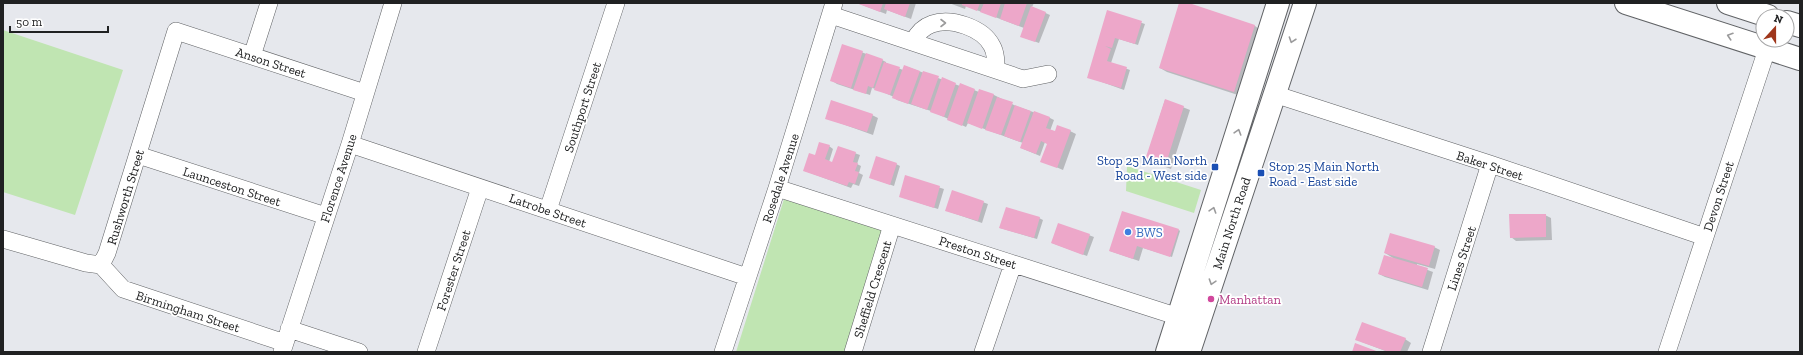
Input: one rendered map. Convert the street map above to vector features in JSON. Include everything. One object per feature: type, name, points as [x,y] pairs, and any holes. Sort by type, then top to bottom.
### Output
[{"type":"highway","name":"Main North Road","points":[[1189,352],[1189,320],[1278,3]]},
{"type":"highway","name":"Main North Road","points":[[1167,352],[1189,320],[1274,94],[1305,3]]},
{"type":"highway","points":[[1728,3],[1755,12]]},
{"type":"highway","points":[[1634,4],[1675,11],[1755,39]]},
{"type":"highway","points":[[1777,48],[1800,58]]},
{"type":"street","points":[[252,56],[269,3]]},
{"type":"street","name":"Florence Avenue","points":[[285,341],[350,144],[383,40],[393,3]]},
{"type":"street","name":"Southport Street","points":[[548,210],[616,3]]},
{"type":"street","points":[[833,9],[913,42],[1023,79],[1048,74]]},
{"type":"street","name":"Rosedale Avenue","points":[[723,352],[777,188],[833,9]]},
{"type":"street","points":[[913,42],[920,31],[932,24],[941,22],[960,25],[982,34],[988,39],[995,52],[996,70]]},
{"type":"street","name":"Anson Street","points":[[176,31],[365,93]]},
{"type":"street","name":"Rushworth Street","points":[[101,264],[107,253],[176,31]]},
{"type":"street","name":"Devon Street","points":[[1667,352],[1767,48]]},
{"type":"street","name":"Baker Street","points":[[1274,94],[1490,164],[1705,237]]},
{"type":"street","name":"Latrobe Street","points":[[350,144],[747,277]]},
{"type":"street","name":"Launceston Street","points":[[138,155],[326,216]]},
{"type":"street","name":"Lines Street","points":[[1431,352],[1490,164]]},
{"type":"street","name":"Forester Street","points":[[426,352],[480,188]]},
{"type":"street","name":"Preston Street","points":[[777,188],[1189,320]]},
{"type":"street","name":"Sheffield Crescent","points":[[853,352],[892,225]]},
{"type":"street","points":[[3,239],[86,263],[101,264]]},
{"type":"street","name":"Birmingham Street","points":[[101,264],[123,290],[285,341],[358,352]]},
{"type":"street","points":[[983,352],[1013,264]]},
{"type":"green space","points":[[3,30],[123,70],[75,215],[3,192]]},
{"type":"green space","points":[[1127,166],[1201,190],[1194,213],[1126,191]]},
{"type":"green space","points":[[784,199],[882,230],[845,352],[736,352]]},
{"type":"building","points":[[856,3],[883,3],[880,12]]},
{"type":"building","points":[[886,3],[910,3],[905,17],[884,9]]},
{"type":"building","points":[[962,3],[980,3],[977,11],[962,5]]},
{"type":"building","points":[[984,3],[1001,3],[996,18],[980,12]]},
{"type":"building","points":[[1005,3],[1027,3],[1019,26],[1000,19]]},
{"type":"building","points":[[1179,3],[1189,3],[1255,25],[1234,92],[1159,68]]},
{"type":"building","points":[[1031,6],[1046,12],[1035,42],[1020,37]]},
{"type":"building","points":[[1107,10],[1142,21],[1135,44],[1115,38],[1112,48],[1105,46],[1111,49],[1107,61],[1127,67],[1121,88],[1087,78]]},
{"type":"building","points":[[842,44],[863,51],[851,88],[830,81]]},
{"type":"building","points":[[866,53],[883,59],[873,88],[868,86],[866,94],[853,90]]},
{"type":"building","points":[[884,62],[900,67],[890,95],[874,90]]},
{"type":"building","points":[[904,65],[920,71],[908,104],[892,98]]},
{"type":"building","points":[[923,71],[939,76],[927,110],[911,104]]},
{"type":"building","points":[[942,77],[956,83],[944,117],[930,112]]},
{"type":"building","points":[[960,83],[975,89],[962,126],[947,120]]},
{"type":"building","points":[[979,89],[994,94],[982,129],[967,123]]},
{"type":"building","points":[[997,97],[1013,102],[1001,135],[985,130]]},
{"type":"building","points":[[1165,99],[1184,106],[1165,167],[1145,160]]},
{"type":"building","points":[[831,100],[873,114],[867,132],[825,119]]},
{"type":"building","points":[[1015,105],[1031,111],[1020,142],[1004,136]]},
{"type":"building","points":[[1034,111],[1050,117],[1046,128],[1055,131],[1057,125],[1071,130],[1057,168],[1040,162],[1047,144],[1041,141],[1036,154],[1020,148]]},
{"type":"building","points":[[819,142],[830,145],[825,159],[832,162],[838,146],[856,152],[853,162],[858,163],[855,171],[859,172],[855,184],[849,182],[847,186],[803,171],[809,153],[815,155]]},
{"type":"building","points":[[876,156],[897,163],[890,185],[869,178]]},
{"type":"building","points":[[905,175],[940,186],[934,208],[899,197]]},
{"type":"building","points":[[952,190],[984,201],[978,221],[945,211]]},
{"type":"building","points":[[1006,207],[1040,217],[1034,238],[999,228]]},
{"type":"building","points":[[1122,211],[1179,229],[1170,257],[1137,246],[1133,259],[1109,251]]},
{"type":"building","points":[[1509,214],[1546,214],[1546,237],[1510,238]]},
{"type":"building","points":[[1058,223],[1090,234],[1083,255],[1051,243]]},
{"type":"building","points":[[1390,233],[1435,246],[1429,266],[1384,253]]},
{"type":"building","points":[[1384,255],[1428,268],[1422,287],[1378,274]]},
{"type":"building","points":[[1362,322],[1406,338],[1400,352],[1389,352],[1355,340]]},
{"type":"building","points":[[1355,343],[1379,352],[1352,352]]},
{"type":"place","name":"Stop 25 Main North Road - West side","points":[[1215,167]]},
{"type":"place","name":"Stop 25 Main North Road - East side","points":[[1261,173]]},
{"type":"place","name":"BWS","points":[[1128,232]]},
{"type":"place","name":"Manhattan","points":[[1211,299]]}]
